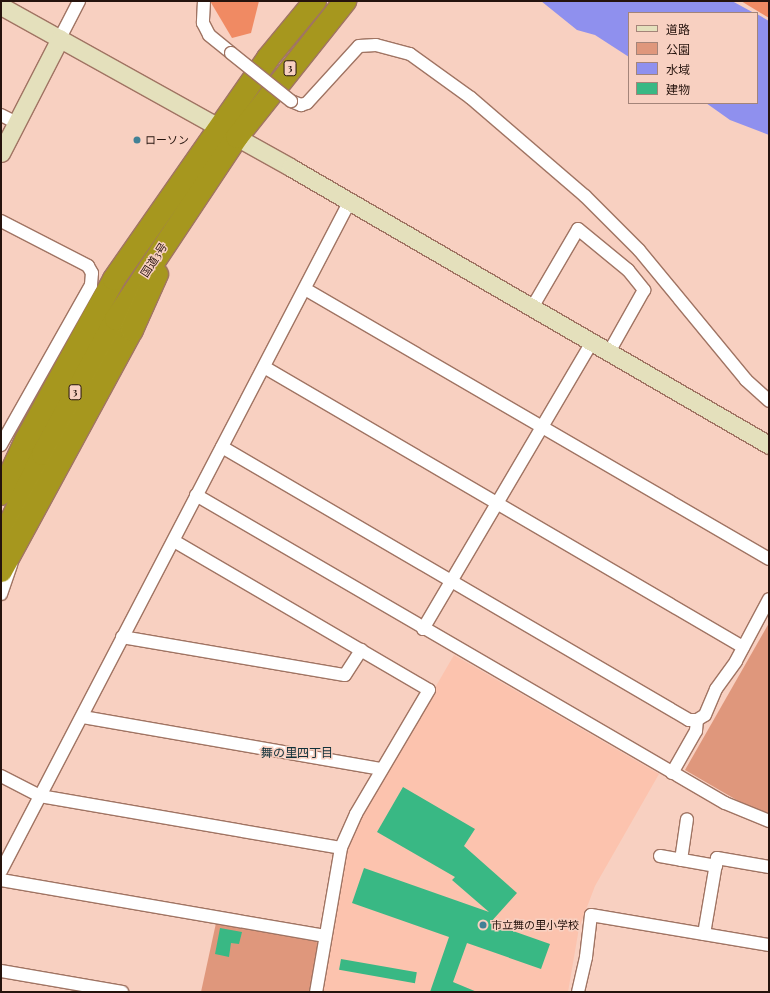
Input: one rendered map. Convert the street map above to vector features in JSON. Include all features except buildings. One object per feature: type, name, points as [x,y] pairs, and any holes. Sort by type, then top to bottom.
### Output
[{"type":"highway","name":"国道3号","points":[[1,571],[8,545],[81,381],[116,319],[161,248],[228,132],[268,58],[315,1]]},
{"type":"highway","name":"国道3号","points":[[3,486],[68,360],[114,280],[228,132],[344,1]]},
{"type":"street","points":[[1,153],[79,1]]},
{"type":"street","points":[[204,1],[203,23],[209,35],[291,101],[301,105],[307,103],[359,46],[376,45],[410,54],[471,98],[585,196],[639,250],[746,380],[769,401]]},
{"type":"street","points":[[1,6],[350,201],[533,306],[769,445]]},
{"type":"street","points":[[1,114],[17,123]]},
{"type":"street","points":[[1,871],[83,716],[122,637],[174,541],[196,495],[305,290],[350,201]]},
{"type":"street","points":[[1,221],[88,266],[92,273],[90,285],[1,445]]},
{"type":"street","points":[[533,306],[578,229],[628,270],[644,290],[609,352]]},
{"type":"street","points":[[305,290],[769,559]]},
{"type":"street","points":[[423,629],[592,342]]},
{"type":"street","points":[[264,367],[743,646]]},
{"type":"street","points":[[222,447],[690,720],[697,720],[705,715],[716,689],[743,646],[769,599]]},
{"type":"street","points":[[196,495],[423,629],[672,773],[725,803],[769,821]]},
{"type":"street","points":[[174,541],[429,690],[356,814],[341,848],[316,992]]},
{"type":"street","points":[[1,594],[8,545]]},
{"type":"street","points":[[122,637],[345,675],[361,650]]},
{"type":"street","points":[[83,716],[382,768]]},
{"type":"street","points":[[672,773],[696,731],[697,720]]},
{"type":"street","points":[[1,776],[40,796],[341,848]]},
{"type":"street","points":[[681,860],[687,819]]},
{"type":"street","points":[[660,856],[716,866]]},
{"type":"street","points":[[704,934],[717,858],[769,867]]},
{"type":"street","points":[[1,880],[325,936]]},
{"type":"street","points":[[579,992],[586,957],[591,915],[769,945]]},
{"type":"street","points":[[1,971],[122,992]]},
{"type":"shaded area","points":[[210,1],[259,1],[251,33],[232,38]]},
{"type":"shaded area","points":[[741,1],[769,1],[769,18]]},
{"type":"shaded area","points":[[454,655],[659,774],[595,886],[579,928],[568,992],[321,992],[345,858],[351,839],[367,805]]},
{"type":"green space","points":[[769,623],[769,813],[752,809],[685,770]]},
{"type":"green space","points":[[216,923],[315,940],[318,944],[310,992],[201,992]]},
{"type":"water","points":[[541,1],[732,1],[752,12],[628,12],[628,56],[595,35],[577,30]]},
{"type":"water","points":[[758,15],[769,21],[769,135],[730,120],[707,104],[758,104]]},
{"type":"place","name":"ローソン","points":[[137,140]]},
{"type":"place","name":"市立舞の里小学校","points":[[483,925]]},
{"type":"district","name":"舞の里四丁目","points":[[297,753]]}]
